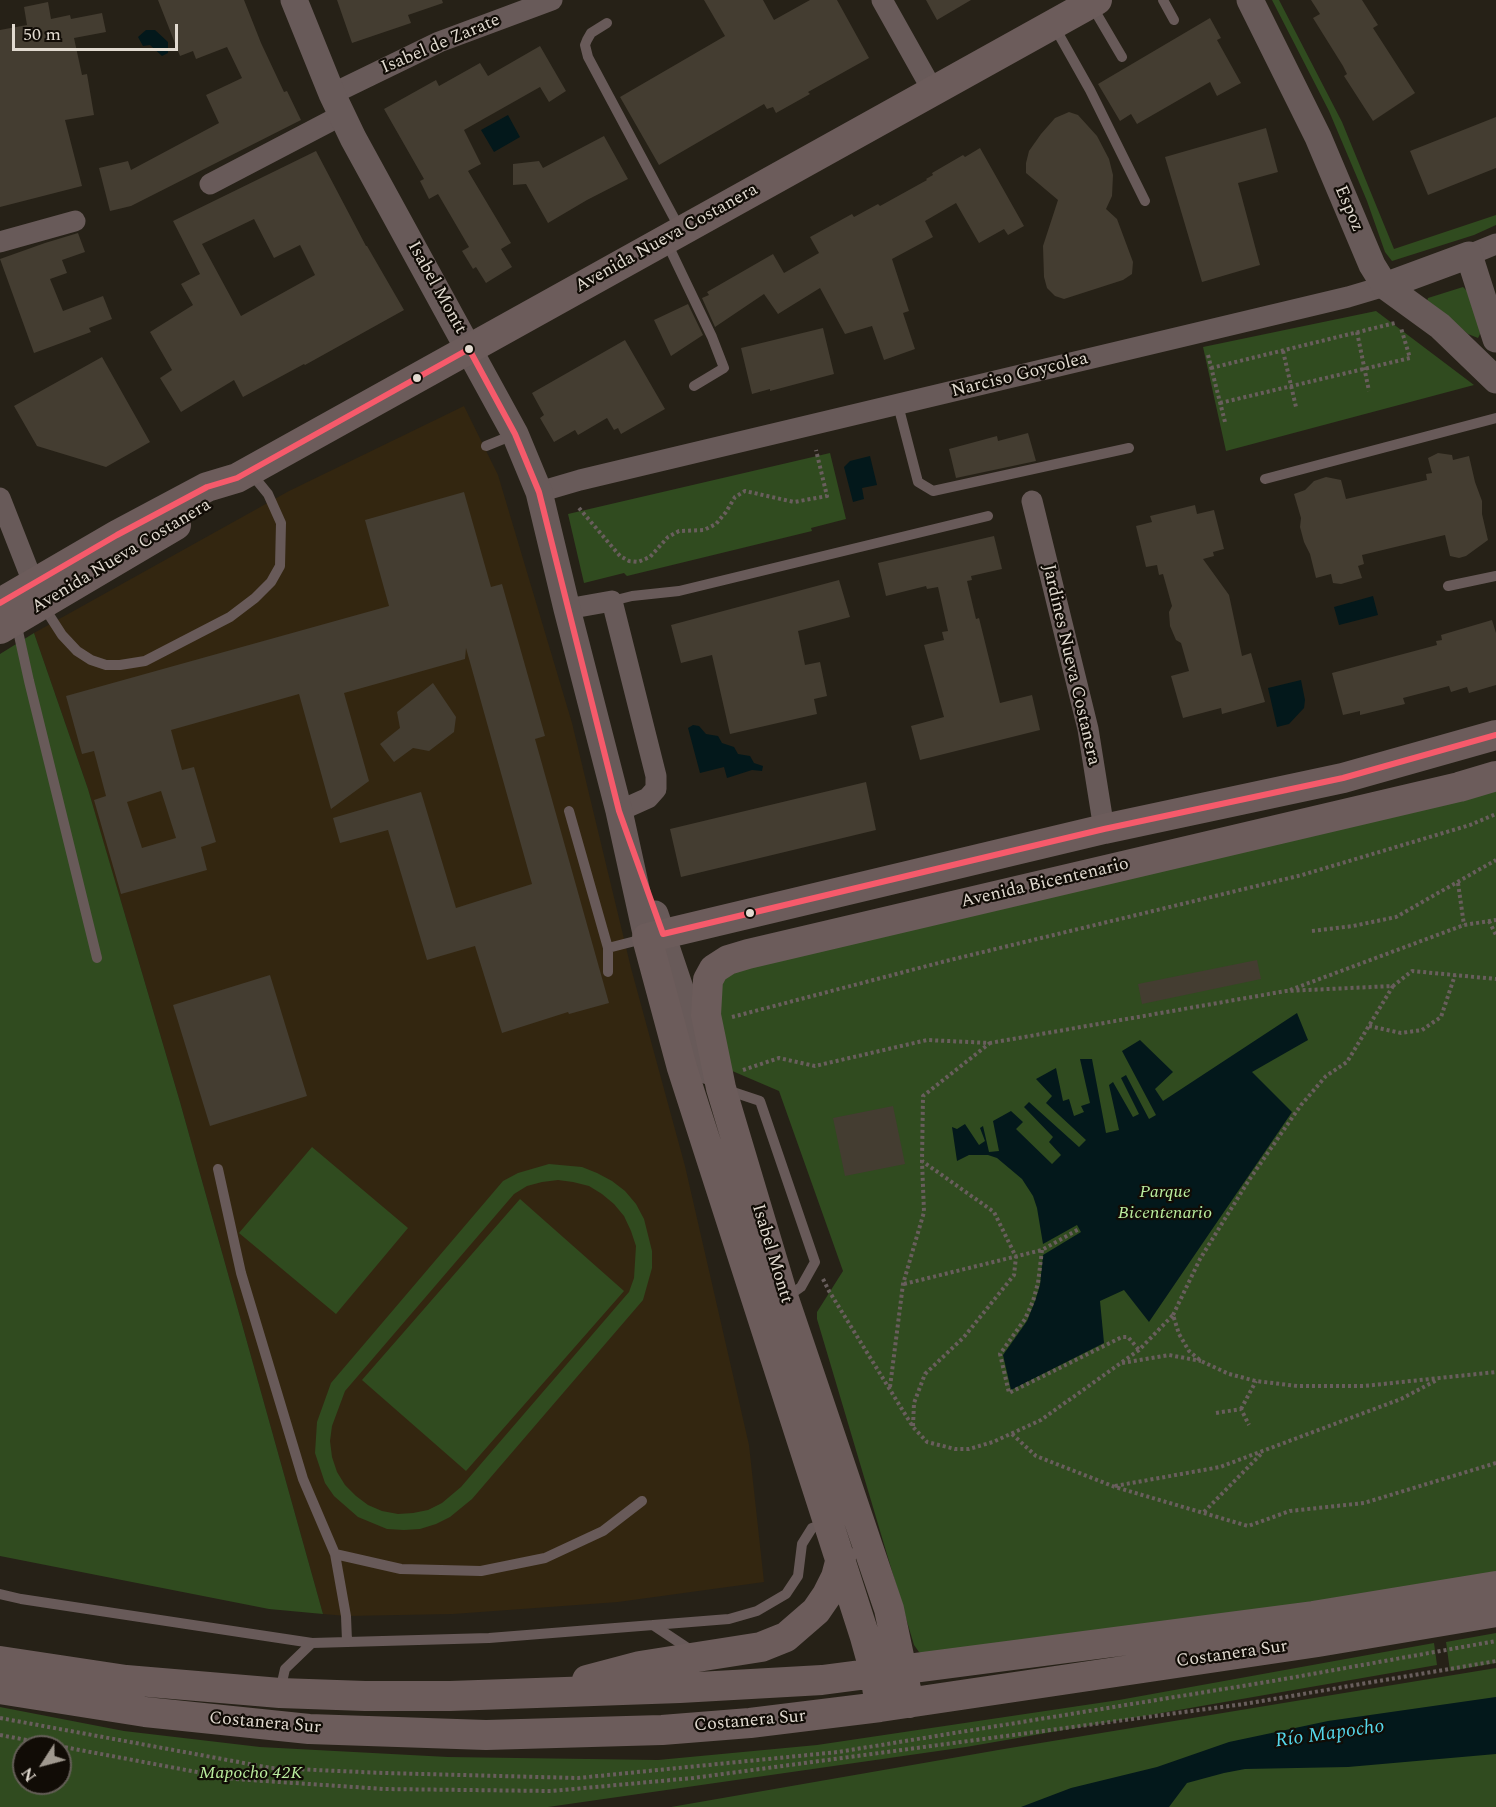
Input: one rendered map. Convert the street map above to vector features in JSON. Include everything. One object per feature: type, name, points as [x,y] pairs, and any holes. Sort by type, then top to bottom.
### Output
[{"type":"main road","name":"Avenida Nueva Costanera","points":[[6,613],[38,594],[117,535],[207,487],[243,474],[1094,2]]},
{"type":"main road","points":[[655,936],[1104,829],[1343,778],[1496,735]]},
{"type":"main road","name":"Avenida Bicentenario","points":[[732,1079],[706,1015],[708,980],[714,969],[728,960],[1459,787],[1496,776]]},
{"type":"main road","name":"Isabel Montt","points":[[655,936],[668,1021],[771,1303],[845,1526],[889,1610],[889,1671],[894,1705]]},
{"type":"main road","name":"Isabel Montt","points":[[732,1079],[771,1303]]},
{"type":"main road","name":"Isabel Montt","points":[[845,1526],[841,1558],[889,1671]]},
{"type":"main road","points":[[536,1693],[640,1666],[761,1647],[786,1637],[796,1631],[816,1611],[836,1577],[841,1558]]},
{"type":"main road","name":"Costanera Sur","points":[[0,1661],[126,1680],[280,1693],[450,1696],[680,1689],[822,1680],[1313,1616],[1496,1586]]},
{"type":"main road","name":"Costanera Sur","points":[[0,1689],[145,1712],[227,1722],[397,1733],[486,1735],[662,1730],[750,1723],[894,1705],[1318,1642],[1496,1612]]},
{"type":"street","name":"Isabel Montt","points":[[294,0],[337,105],[514,434],[539,492],[619,811],[655,936],[710,1077],[732,1079]]},
{"type":"street","name":"Isabel de Zarate","points":[[337,105],[439,42],[552,0]]},
{"type":"street","points":[[882,0],[933,91]]},
{"type":"street","name":"Espoz","points":[[1250,0],[1318,137],[1372,265],[1385,286],[1440,326],[1496,380]]},
{"type":"street","points":[[210,184],[337,105]]},
{"type":"street","points":[[0,242],[75,221]]},
{"type":"street","name":"Narciso Goycolea","points":[[539,492],[580,480],[1337,300],[1385,286],[1496,244]]},
{"type":"street","points":[[1469,255],[1496,339]]},
{"type":"street","points":[[0,498],[38,594]]},
{"type":"street","name":"Jardines Nueva Costanera","points":[[1032,501],[1088,729],[1104,829]]},
{"type":"street","points":[[567,609],[612,601],[656,776],[656,789],[648,798],[619,811]]},
{"type":"lane","points":[[1163,0],[1174,20]]},
{"type":"lane","points":[[1094,2],[1122,57]]},
{"type":"lane","points":[[607,23],[591,33],[587,40],[585,45],[588,57],[673,236],[724,368],[694,386]]},
{"type":"lane","points":[[1053,24],[1090,90],[1145,201]]},
{"type":"lane","points":[[898,405],[918,482],[933,491],[1129,448]]},
{"type":"lane","points":[[1265,479],[1496,418]]},
{"type":"lane","points":[[486,446],[514,434]]},
{"type":"lane","points":[[38,594],[62,636],[77,651],[91,660],[106,665],[145,661],[230,617],[271,582],[280,566],[281,523],[268,494],[243,474]]},
{"type":"lane","points":[[612,601],[632,596],[679,591],[988,516]]},
{"type":"lane","points":[[1448,586],[1496,576]]},
{"type":"lane","points":[[6,613],[32,693],[97,958]]},
{"type":"lane","points":[[569,812],[608,948],[608,972]]},
{"type":"lane","points":[[608,948],[655,936]]},
{"type":"lane","points":[[732,1079],[760,1101],[815,1262],[801,1287],[771,1303]]},
{"type":"lane","points":[[218,1169],[241,1273],[296,1456],[334,1554],[346,1616],[347,1641]]},
{"type":"lane","points":[[334,1554],[401,1569],[481,1571],[544,1558],[603,1531],[642,1501]]},
{"type":"lane","points":[[0,1594],[312,1643],[489,1638],[729,1619],[757,1611],[786,1594],[798,1576],[802,1544],[812,1528],[845,1526]]},
{"type":"lane","points":[[653,1624],[700,1656]]},
{"type":"lane","points":[[280,1693],[285,1669],[312,1643]]},
{"type":"path","points":[[1211,368],[1399,322],[1410,358],[1220,403]]},
{"type":"path","points":[[1357,332],[1369,391]]},
{"type":"path","points":[[1282,351],[1296,407]]},
{"type":"path","points":[[1208,355],[1225,422]]},
{"type":"path","points":[[579,508],[620,556],[629,561],[639,562],[650,557],[668,537],[679,531],[704,530],[716,524],[735,497],[745,491],[794,502],[827,496],[816,450]]},
{"type":"path","points":[[728,1018],[946,961],[1302,875],[1470,825],[1496,814]]},
{"type":"path","points":[[1312,931],[1353,926],[1396,917],[1496,860]]},
{"type":"path","points":[[1458,883],[1464,925]]},
{"type":"path","points":[[1286,991],[1464,925],[1496,920]]},
{"type":"path","points":[[1489,921],[1496,935]]},
{"type":"path","points":[[815,1262],[829,1291],[912,1427],[927,1442],[940,1447],[969,1449],[1012,1434],[1041,1420],[1139,1350],[1173,1315],[1200,1259],[1249,1180],[1301,1105],[1326,1076],[1347,1062],[1393,986],[1412,970],[1496,979]]},
{"type":"path","points":[[1370,1026],[1401,1033],[1422,1030],[1441,1017],[1455,975]]},
{"type":"path","points":[[732,1079],[779,1058],[815,1066],[927,1040],[990,1043],[1286,991],[1393,986]]},
{"type":"path","points":[[890,1388],[903,1284],[924,1212],[923,1096],[990,1043]]},
{"type":"path","points":[[912,1427],[914,1403],[925,1374],[964,1337],[1014,1275],[1016,1257],[994,1212],[922,1161]]},
{"type":"path","points":[[903,1284],[1042,1250],[1079,1229]]},
{"type":"path","points":[[1042,1250],[1038,1283],[1026,1319],[1000,1354],[1009,1393],[1122,1337],[1128,1338],[1139,1350]]},
{"type":"path","points":[[1173,1315],[1179,1334],[1189,1351],[1201,1361]]},
{"type":"path","points":[[1120,1364],[1169,1355],[1201,1361],[1229,1374],[1256,1381],[1297,1386],[1364,1386],[1496,1372]]},
{"type":"path","points":[[1114,1486],[1220,1467],[1401,1399],[1440,1378]]},
{"type":"path","points":[[1241,1409],[1256,1381]]},
{"type":"path","points":[[1216,1413],[1241,1409]]},
{"type":"path","points":[[1241,1409],[1250,1425]]},
{"type":"path","points":[[1012,1434],[1036,1456],[1114,1486],[1248,1526],[1290,1511],[1364,1503],[1496,1462]]},
{"type":"path","points":[[1204,1512],[1262,1453]]},
{"type":"shaded area","points":[[464,406],[498,475],[572,723],[631,968],[685,1166],[749,1445],[764,1582],[618,1602],[453,1614],[346,1616],[323,1614],[180,1102],[88,789],[34,633],[289,491]]},
{"type":"green space","points":[[1272,0],[1279,0],[1342,122],[1394,249],[1496,215],[1496,225],[1474,235],[1392,261],[1385,252],[1367,201],[1329,111]]},
{"type":"green space","points":[[1463,287],[1467,291],[1481,332],[1478,338],[1468,334],[1427,301],[1428,298]]},
{"type":"green space","points":[[1376,311],[1474,385],[1226,451],[1203,347]]},
{"type":"green space","points":[[830,453],[846,519],[811,528],[812,531],[627,576],[624,573],[584,583],[568,514]]},
{"type":"green space","points":[[34,633],[88,789],[180,1102],[323,1614],[269,1609],[0,1556],[0,654]]},
{"type":"green space","name":"Parque Bicentenario","points":[[1496,783],[1496,1575],[1307,1607],[924,1655],[919,1652],[914,1645],[817,1319],[817,1312],[843,1271],[779,1091],[730,1070],[714,1002],[724,979],[735,971]]},
{"type":"green space","points":[[312,1147],[408,1228],[336,1314],[239,1233]]},
{"type":"green space","points":[[549,1164],[582,1167],[612,1181],[625,1191],[636,1204],[644,1219],[652,1251],[652,1268],[643,1300],[472,1499],[450,1517],[420,1529],[404,1530],[387,1529],[358,1517],[334,1496],[325,1483],[315,1453],[317,1422],[331,1383],[503,1181],[518,1173]],"holes":[[[558,1180],[589,1186],[602,1194],[624,1216],[636,1246],[634,1278],[629,1292],[461,1487],[442,1503],[428,1510],[398,1514],[368,1505],[345,1485],[332,1457],[330,1441],[332,1426],[345,1391],[514,1194],[527,1186],[542,1182]]]},
{"type":"green space","points":[[520,1199],[624,1291],[466,1471],[362,1380]]},
{"type":"green space","points":[[1496,1633],[1496,1663],[1450,1671],[1446,1642]]},
{"type":"green space","name":"Mapocho 42K","points":[[1434,1643],[1437,1665],[966,1747],[548,1807],[0,1807],[0,1707],[124,1731],[260,1747],[448,1757],[658,1760],[817,1745],[1119,1700]]},
{"type":"green space","points":[[1496,1668],[1496,1807],[671,1807],[1004,1749]]},
{"type":"water","points":[[146,30],[155,30],[168,42],[168,53],[162,56],[150,45],[143,46],[138,37]]},
{"type":"water","points":[[508,115],[520,137],[494,152],[481,130]]},
{"type":"water","points":[[870,456],[877,485],[862,488],[864,499],[853,502],[844,467],[850,461]]},
{"type":"water","points":[[1373,596],[1378,615],[1339,625],[1334,607]]},
{"type":"water","points":[[1301,680],[1305,700],[1304,708],[1289,724],[1277,727],[1268,688]]},
{"type":"water","points":[[693,725],[699,726],[706,734],[718,736],[722,743],[734,747],[738,754],[750,756],[754,763],[763,766],[762,771],[752,770],[727,778],[724,767],[700,773],[688,728]]},
{"type":"water","points":[[1297,1013],[1308,1040],[1252,1072],[1292,1112],[1149,1322],[1124,1290],[1100,1301],[1104,1343],[1011,1390],[1003,1355],[1027,1321],[1035,1301],[1040,1285],[1043,1255],[1081,1232],[1077,1225],[1043,1244],[1037,1208],[1033,1196],[1022,1179],[997,1158],[988,1155],[969,1155],[957,1161],[952,1127],[957,1129],[965,1124],[979,1145],[985,1141],[980,1128],[983,1126],[989,1152],[999,1151],[993,1121],[1011,1111],[1023,1122],[1016,1129],[1052,1164],[1061,1155],[1049,1142],[1053,1137],[1024,1107],[1029,1102],[1079,1147],[1086,1140],[1046,1103],[1052,1096],[1036,1079],[1056,1068],[1063,1101],[1069,1099],[1074,1116],[1084,1112],[1081,1106],[1090,1103],[1080,1059],[1092,1059],[1106,1133],[1119,1130],[1109,1085],[1113,1082],[1133,1117],[1139,1114],[1121,1078],[1126,1075],[1149,1119],[1156,1115],[1122,1051],[1140,1040],[1173,1072],[1155,1089],[1163,1101]]},
{"type":"water","name":"Río Mapocho","points":[[1496,1697],[1496,1754],[1348,1767],[1245,1769],[1187,1783],[1169,1807],[1021,1807],[1071,1788],[1157,1767],[1229,1742],[1328,1721]]},
{"type":"building","points":[[158,0],[244,0],[284,92],[287,91],[301,120],[131,206],[110,211],[99,168],[128,161],[131,170],[219,123],[206,95],[242,78],[227,47],[196,59],[193,51],[180,56]]},
{"type":"building","points":[[337,0],[442,0],[443,3],[408,15],[411,23],[352,43]]},
{"type":"building","points":[[704,0],[763,0],[774,20],[810,0],[837,0],[869,58],[776,113],[773,107],[767,109],[764,104],[659,165],[620,97],[725,36]]},
{"type":"building","points":[[926,0],[971,0],[937,20]]},
{"type":"building","points":[[1311,0],[1362,0],[1378,25],[1373,28],[1415,93],[1373,121],[1344,76],[1347,74],[1343,66],[1313,18],[1320,14]]},
{"type":"building","points":[[48,2],[51,19],[70,15],[71,19],[102,13],[106,32],[74,38],[82,75],[87,74],[94,115],[65,120],[82,186],[0,207],[0,30],[27,25],[24,7]]},
{"type":"building","points":[[1210,18],[1221,38],[1217,40],[1241,83],[1217,96],[1210,82],[1137,124],[1131,114],[1120,121],[1098,84]]},
{"type":"building","points":[[540,46],[566,91],[549,102],[540,87],[464,130],[481,164],[468,171],[511,243],[501,249],[512,267],[486,283],[476,267],[473,269],[462,251],[469,247],[438,194],[429,199],[420,181],[424,179],[384,109],[436,80],[439,86],[480,63],[488,76]]},
{"type":"building","points":[[1069,112],[1078,115],[1097,136],[1109,159],[1113,175],[1112,196],[1106,209],[1117,219],[1133,262],[1132,274],[1123,280],[1064,299],[1055,296],[1047,288],[1044,277],[1043,246],[1058,200],[1026,173],[1026,163],[1029,151],[1041,134],[1055,118]]},
{"type":"building","points":[[1496,117],[1496,168],[1428,195],[1410,151]]},
{"type":"building","points":[[1266,128],[1278,172],[1238,183],[1260,265],[1202,282],[1165,157]]},
{"type":"building","points":[[604,136],[628,179],[548,223],[526,184],[513,185],[513,164],[539,161],[543,168]]},
{"type":"building","points":[[980,148],[1024,226],[1008,235],[1004,229],[979,243],[956,203],[925,221],[933,237],[892,259],[909,311],[903,313],[915,349],[884,360],[872,326],[845,334],[820,288],[778,314],[764,294],[715,327],[702,298],[709,295],[707,292],[773,254],[784,273],[819,253],[810,237],[852,214],[854,217],[878,204],[880,206],[927,180],[933,175],[932,173],[963,155],[965,157]]},
{"type":"building","points":[[316,151],[366,246],[404,310],[243,397],[234,380],[181,412],[160,378],[172,370],[150,332],[193,305],[181,284],[200,274],[173,221]],"holes":[[[254,219],[274,258],[300,245],[315,275],[241,316],[202,244]]]},
{"type":"building","points":[[78,233],[85,252],[62,260],[67,273],[50,279],[63,311],[103,296],[112,319],[89,328],[91,332],[34,353],[0,259]]},
{"type":"building","points":[[688,304],[703,335],[671,356],[654,320]]},
{"type":"building","points":[[823,328],[834,374],[752,394],[741,348]]},
{"type":"building","points":[[625,340],[665,409],[621,434],[618,428],[614,430],[607,418],[578,435],[575,430],[554,442],[540,418],[544,415],[532,393]]},
{"type":"building","points":[[102,357],[150,442],[106,467],[37,446],[14,406]]},
{"type":"building","points":[[1028,433],[1036,461],[956,478],[949,449],[997,436],[998,441]]},
{"type":"building","points":[[1438,453],[1452,455],[1453,460],[1469,456],[1482,501],[1482,514],[1488,540],[1466,556],[1459,558],[1450,556],[1445,535],[1362,555],[1364,564],[1358,566],[1362,578],[1341,584],[1333,583],[1331,574],[1316,578],[1300,527],[1301,518],[1294,494],[1305,490],[1314,481],[1326,477],[1341,480],[1346,499],[1427,480],[1426,474],[1432,473],[1428,458]]},
{"type":"building","points":[[464,492],[491,587],[502,584],[545,736],[535,739],[609,1003],[569,1014],[568,1012],[502,1033],[475,946],[427,960],[388,830],[340,843],[333,818],[421,792],[456,908],[532,884],[466,648],[465,659],[344,693],[369,781],[331,809],[299,694],[171,730],[182,770],[194,767],[216,842],[201,847],[207,870],[121,894],[94,800],[106,796],[94,751],[82,754],[66,696],[389,606],[365,520]],"holes":[[[161,791],[176,838],[142,848],[127,802]]]},
{"type":"building","points":[[1195,505],[1197,514],[1214,510],[1224,549],[1213,552],[1214,556],[1203,559],[1229,595],[1242,656],[1251,653],[1265,702],[1222,714],[1221,708],[1183,718],[1171,676],[1189,671],[1181,643],[1176,640],[1170,626],[1169,612],[1172,606],[1163,574],[1159,575],[1157,565],[1146,567],[1136,526],[1152,522],[1150,516]]},
{"type":"building","points":[[994,536],[1002,569],[971,576],[972,580],[967,581],[976,619],[979,618],[1000,703],[1032,695],[1040,730],[920,760],[911,726],[944,717],[924,645],[944,640],[942,632],[948,631],[938,587],[927,589],[926,586],[886,596],[878,563]]},
{"type":"building","points":[[839,580],[850,617],[798,631],[805,665],[820,662],[827,696],[814,699],[817,714],[730,734],[712,655],[681,663],[671,625]]},
{"type":"building","points":[[1492,620],[1496,633],[1496,685],[1469,693],[1467,687],[1451,692],[1449,686],[1403,698],[1405,704],[1360,715],[1360,711],[1343,715],[1332,673],[1437,645],[1436,641],[1442,640],[1441,635]]},
{"type":"building","points":[[433,683],[456,717],[454,732],[429,751],[413,748],[394,762],[380,744],[400,728],[397,712]]},
{"type":"building","points":[[866,782],[876,830],[681,877],[670,829]]},
{"type":"building","points":[[1257,960],[1261,979],[1142,1004],[1138,984]]},
{"type":"building","points":[[270,975],[307,1096],[210,1126],[173,1005]]},
{"type":"building","points":[[893,1106],[905,1164],[845,1176],[833,1118]]},
{"type":"transit line","points":[[0,603],[117,535],[207,487],[237,478],[469,349],[515,434],[539,492],[619,811],[663,934],[1104,829],[1343,778],[1496,735]]}]
